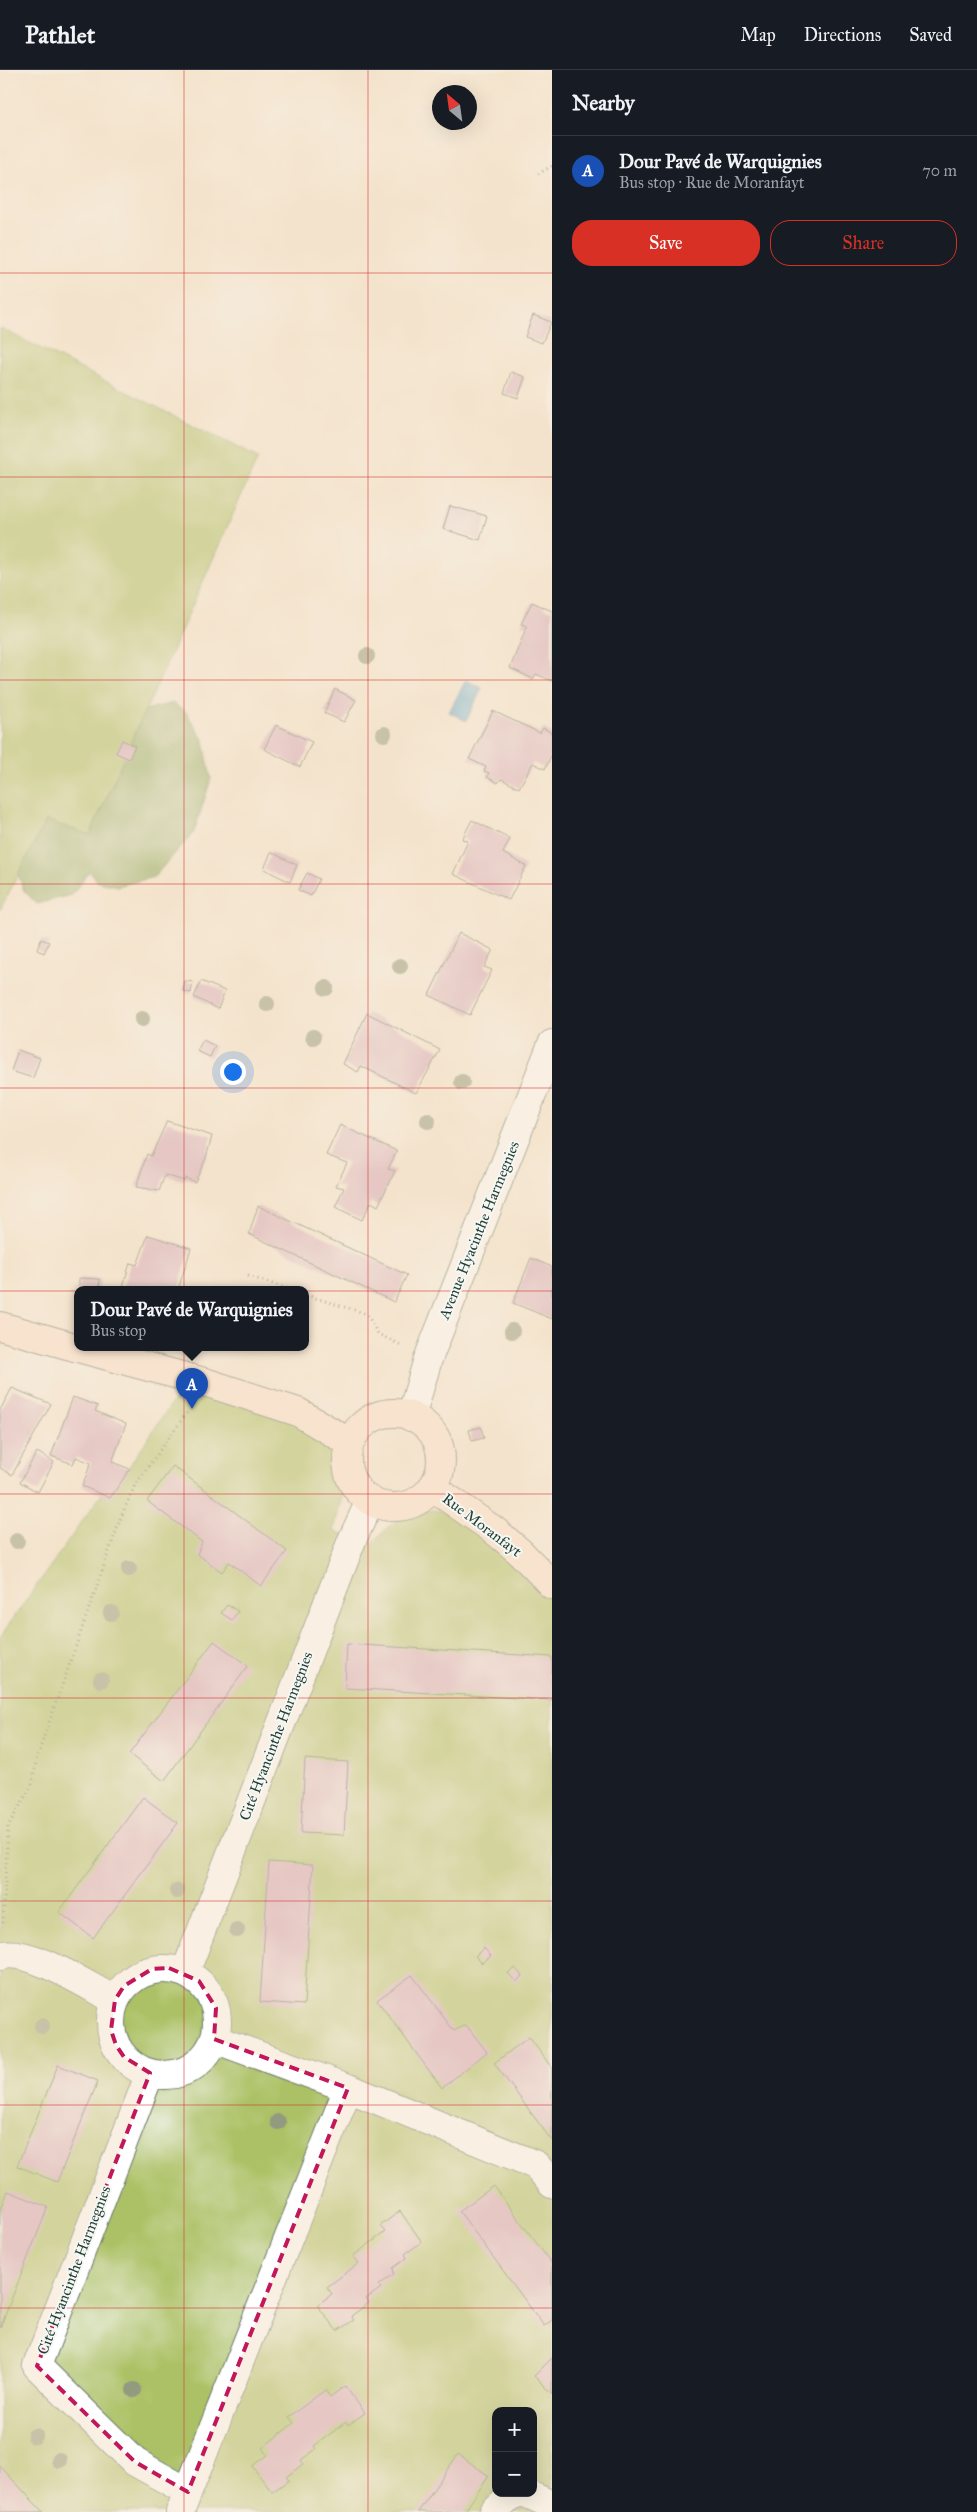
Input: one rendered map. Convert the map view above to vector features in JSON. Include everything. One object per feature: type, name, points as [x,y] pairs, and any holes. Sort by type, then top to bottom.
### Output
[{"type":"main road","points":[[0,1326],[74,1347]]},
{"type":"main road","points":[[89,1351],[208,1383],[298,1412],[350,1443]]},
{"type":"main road","points":[[397,1414],[411,1417],[423,1424],[432,1434],[438,1446],[440,1461],[438,1474],[432,1487],[423,1497],[410,1504],[397,1507],[382,1506],[370,1501],[357,1490],[349,1476],[347,1461],[350,1443],[356,1431],[368,1421],[382,1415],[397,1414]]},
{"type":"main road","name":"Rue Moranfayt","points":[[432,1487],[495,1531],[520,1552],[552,1585]]},
{"type":"street","name":"Avenue Hyacinthe Harmegnies","points":[[411,1417],[428,1359],[552,1044]]},
{"type":"street","name":"Cité Hyancinthe Harmegnies","points":[[185,1973],[352,1540],[370,1501]]},
{"type":"street","points":[[4,1955],[33,1959],[115,2000]]},
{"type":"street","points":[[169,1968],[185,1973],[199,1981],[209,1993],[216,2008],[218,2024],[214,2039],[207,2054],[196,2064],[182,2072],[166,2075],[150,2074],[136,2067],[124,2057],[116,2045],[111,2030],[111,2015],[115,2000],[124,1986],[137,1976],[152,1969],[169,1968]]},
{"type":"street","points":[[214,2039],[348,2088],[536,2165],[552,2184]]},
{"type":"street","name":"Cité Hyancinthe Harmegnies","points":[[150,2074],[37,2366],[135,2462],[184,2502],[348,2088]]},
{"type":"street","points":[[494,2512],[509,2497]]},
{"type":"street","points":[[534,2497],[552,2505]]},
{"type":"path","points":[[538,174],[552,166]]},
{"type":"path","points":[[248,1276],[279,1286]]},
{"type":"path","points":[[309,1296],[367,1314],[378,1334],[428,1359]]},
{"type":"path","points":[[4,1955],[3,1922],[8,1826],[32,1785],[37,1757],[121,1518],[135,1484],[208,1383]]},
{"type":"highlighted area","points":[[169,1968],[199,1981],[216,2008],[214,2039],[348,2088],[188,2492],[135,2462],[37,2366],[150,2073],[124,2057],[116,2045],[111,2030],[115,2000],[124,1986],[152,1969]]},
{"type":"green space","points":[[0,328],[258,458],[90,835],[46,821],[0,910]]},
{"type":"green space","points":[[172,703],[186,712],[204,741],[211,779],[194,832],[154,877],[118,886],[98,882],[89,871],[72,895],[37,904],[24,891],[18,874],[46,820],[90,835],[145,710]]},
{"type":"green space","points":[[189,1378],[298,1412],[336,1449],[344,1487],[334,1530],[368,1548],[388,1527],[406,1514],[434,1510],[459,1515],[552,1585],[552,2512],[0,2512],[0,1637],[106,1488],[114,1492]]},
{"type":"water","points":[[466,680],[482,688],[466,721],[449,712]]},
{"type":"building","points":[[533,315],[551,322],[542,343],[525,337]]},
{"type":"building","points":[[511,372],[525,377],[518,398],[504,393]]},
{"type":"building","points":[[450,506],[487,516],[480,540],[443,529]]},
{"type":"building","points":[[532,602],[552,611],[552,681],[536,674],[533,679],[510,668],[527,626],[521,624]]},
{"type":"building","points":[[335,689],[356,700],[344,722],[324,713]]},
{"type":"building","points":[[493,711],[540,733],[543,728],[552,733],[552,754],[545,769],[533,763],[519,788],[501,779],[498,783],[487,777],[489,773],[484,771],[486,767],[469,759]]},
{"type":"building","points":[[276,725],[312,742],[300,767],[264,749]]},
{"type":"building","points":[[122,740],[135,746],[129,759],[116,753]]},
{"type":"building","points":[[472,820],[510,839],[503,853],[526,866],[509,900],[453,874],[468,841],[462,839]]},
{"type":"building","points":[[271,852],[297,865],[290,882],[264,869]]},
{"type":"building","points":[[307,873],[319,879],[311,896],[298,890]]},
{"type":"building","points":[[459,933],[493,950],[484,967],[492,970],[470,1015],[429,995]]},
{"type":"building","points":[[41,939],[49,942],[44,953],[37,950]]},
{"type":"building","points":[[185,981],[193,982],[191,993],[183,991]]},
{"type":"building","points":[[201,981],[225,991],[218,1009],[194,997]]},
{"type":"building","points":[[367,1013],[440,1050],[416,1093],[361,1066],[358,1072],[343,1064]]},
{"type":"building","points":[[203,1040],[215,1046],[210,1057],[197,1051]]},
{"type":"building","points":[[18,1050],[40,1058],[33,1078],[11,1071]]},
{"type":"building","points":[[167,1121],[212,1136],[206,1158],[195,1182],[185,1178],[184,1181],[165,1175],[159,1191],[136,1187],[147,1154],[151,1156]]},
{"type":"building","points":[[340,1125],[397,1151],[388,1169],[395,1171],[378,1206],[371,1202],[362,1220],[335,1207],[344,1188],[336,1186],[347,1163],[326,1155]]},
{"type":"building","points":[[258,1206],[407,1275],[394,1302],[249,1234]]},
{"type":"building","points":[[148,1235],[191,1248],[179,1286],[123,1286],[130,1263],[137,1265]]},
{"type":"building","points":[[531,1258],[552,1267],[552,1319],[513,1303]]},
{"type":"building","points":[[79,1278],[100,1279],[99,1286],[79,1286]]},
{"type":"building","points":[[12,1388],[51,1404],[12,1475],[0,1468],[0,1410]]},
{"type":"building","points":[[73,1397],[98,1406],[95,1411],[126,1424],[112,1462],[130,1469],[110,1498],[82,1486],[91,1463],[76,1457],[73,1464],[51,1456]]},
{"type":"building","points":[[481,1427],[484,1438],[472,1441],[469,1430]]},
{"type":"building","points":[[37,1452],[54,1462],[38,1492],[20,1482]]},
{"type":"building","points":[[173,1466],[287,1551],[261,1586],[229,1562],[222,1572],[197,1554],[202,1542],[147,1501]]},
{"type":"building","points":[[227,1605],[238,1611],[232,1620],[221,1613]]},
{"type":"building","points":[[214,1641],[248,1666],[164,1781],[129,1754]]},
{"type":"building","points":[[347,1644],[552,1657],[552,1700],[345,1688]]},
{"type":"building","points":[[305,1759],[348,1762],[344,1835],[301,1833]]},
{"type":"building","points":[[143,1797],[178,1823],[93,1938],[59,1912]]},
{"type":"building","points":[[269,1862],[313,1865],[304,2005],[260,2002]]},
{"type":"building","points":[[484,1948],[491,1956],[482,1963],[475,1956]]},
{"type":"building","points":[[515,1968],[522,1976],[516,1982],[508,1973]]},
{"type":"building","points":[[412,1975],[454,2031],[466,2025],[487,2052],[442,2088],[377,2000]]},
{"type":"building","points":[[529,2037],[552,2068],[552,2141],[494,2063]]},
{"type":"building","points":[[58,2065],[98,2081],[57,2182],[17,2166]]},
{"type":"building","points":[[494,2186],[552,2264],[552,2320],[544,2326],[459,2211]]},
{"type":"building","points":[[8,2191],[48,2207],[0,2328],[0,2212]]},
{"type":"building","points":[[400,2211],[422,2242],[405,2254],[407,2258],[393,2268],[394,2274],[379,2285],[381,2288],[366,2299],[369,2303],[351,2316],[354,2320],[337,2331],[317,2305],[332,2294],[327,2287],[359,2263],[353,2256],[385,2232],[380,2226]]},
{"type":"building","points":[[552,2358],[552,2394],[534,2376]]},
{"type":"building","points":[[345,2386],[365,2413],[348,2425],[346,2422],[314,2446],[316,2449],[301,2460],[303,2464],[286,2477],[289,2480],[272,2492],[252,2466],[267,2455],[262,2448],[294,2423],[289,2417],[325,2390],[330,2397]]},
{"type":"building","points":[[458,2454],[489,2476],[464,2512],[418,2512]]},
{"type":"building","points":[[0,2466],[30,2498],[43,2512],[0,2512]]},
{"type":"place","name":"Dour Pavé de Warquignies","points":[[192,1409]]}]
